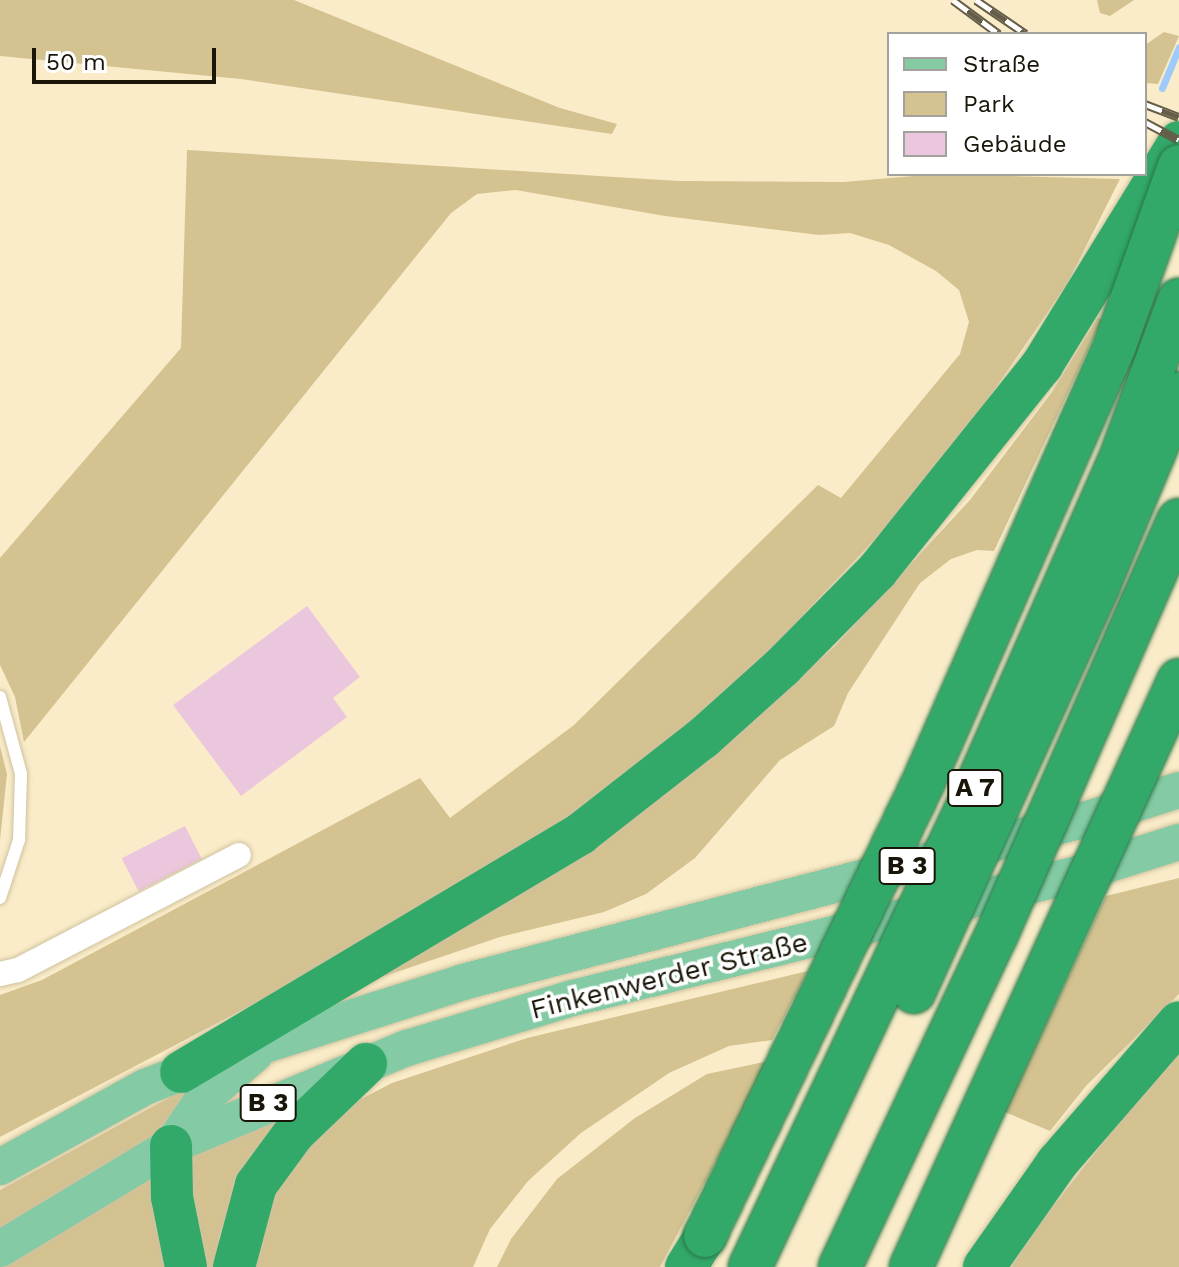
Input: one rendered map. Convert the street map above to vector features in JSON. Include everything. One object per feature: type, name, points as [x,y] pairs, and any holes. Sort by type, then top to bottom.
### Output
[{"type":"highway","points":[[181,1072],[580,834],[703,738],[782,667],[877,571],[1042,365],[1179,142]]},
{"type":"highway","points":[[686,1267],[817,1011],[923,783],[1115,345],[1179,166]]},
{"type":"highway","name":"A 7","points":[[750,1267],[970,801],[1119,462],[1179,300]]},
{"type":"highway","name":"A 7","points":[[782,1267],[997,814],[1179,393]]},
{"type":"highway","points":[[840,1267],[996,936],[1179,520]]},
{"type":"highway","points":[[911,1267],[1179,680]]},
{"type":"highway","points":[[984,1267],[1057,1163],[1179,1022]]},
{"type":"highway","points":[[234,1267],[241,1224],[263,1174],[294,1133],[366,1064]]},
{"type":"highway","points":[[171,1146],[172,1197],[186,1267]]},
{"type":"main road","name":"Finkenwerder Straße","points":[[0,1167],[89,1116],[181,1072],[463,982],[1091,818],[1179,790]]},
{"type":"main road","name":"Finkenwerder Straße","points":[[0,1249],[171,1146],[366,1064],[573,998],[1078,874],[1179,842]]},
{"type":"main road","name":"Finkenwerder Straße","points":[[171,1146],[203,1099],[263,1048]]},
{"type":"street","points":[[0,974],[18,970],[239,855]]},
{"type":"lane","points":[[0,697],[21,774],[19,840],[0,898]]},
{"type":"green space","points":[[0,0],[294,0],[560,108],[617,124],[612,134],[241,79],[0,56]]},
{"type":"green space","points":[[1097,0],[1134,0],[1110,16],[1100,13]]},
{"type":"green space","points":[[1164,32],[1179,36],[1158,84],[1147,83],[1147,44]]},
{"type":"green space","points":[[187,150],[678,181],[844,182],[914,176],[1120,179],[1067,284],[970,425],[890,523],[736,686],[581,812],[368,944],[0,1137],[0,995],[42,980],[420,778],[450,818],[574,725],[818,485],[841,498],[960,354],[969,322],[959,290],[936,271],[889,245],[850,233],[819,235],[665,216],[516,190],[477,194],[451,213],[24,742],[15,697],[0,665],[0,558],[181,348]]},
{"type":"green space","points":[[1098,317],[1102,320],[994,551],[977,550],[951,559],[920,583],[848,693],[834,726],[780,760],[695,858],[646,894],[604,912],[500,937],[373,980],[776,697],[833,648],[970,500],[1052,392]]},
{"type":"green space","points":[[0,746],[7,774],[0,840]]},
{"type":"green space","points":[[1179,878],[1179,994],[1086,1086],[1050,1131],[1005,1112],[1106,896]]},
{"type":"green space","points":[[808,971],[772,1040],[729,1046],[669,1073],[581,1133],[528,1181],[490,1229],[473,1267],[248,1267],[266,1191],[334,1113],[392,1083],[527,1038]]},
{"type":"green space","points":[[1179,1046],[1179,1267],[1011,1267],[1040,1223]]},
{"type":"green space","points":[[769,1061],[660,1267],[497,1267],[511,1239],[557,1179],[635,1118],[707,1074]]},
{"type":"green space","points":[[192,1085],[164,1135],[0,1230],[0,1190]]},
{"type":"green space","points":[[301,1103],[229,1206],[219,1237],[219,1267],[200,1267],[189,1167],[195,1147]]},
{"type":"green space","points":[[156,1169],[172,1267],[0,1267],[0,1263]]},
{"type":"building","points":[[307,606],[360,677],[333,698],[347,717],[241,796],[173,705]]},
{"type":"building","points":[[185,826],[202,859],[139,891],[122,858]]},
{"type":"waterway","points":[[1162,88],[1179,47]]},
{"type":"railway","points":[[953,0],[996,32]]},
{"type":"railway","points":[[976,0],[1023,32]]},
{"type":"railway","points":[[1147,105],[1179,117]]},
{"type":"railway","points":[[1147,123],[1179,140]]}]
